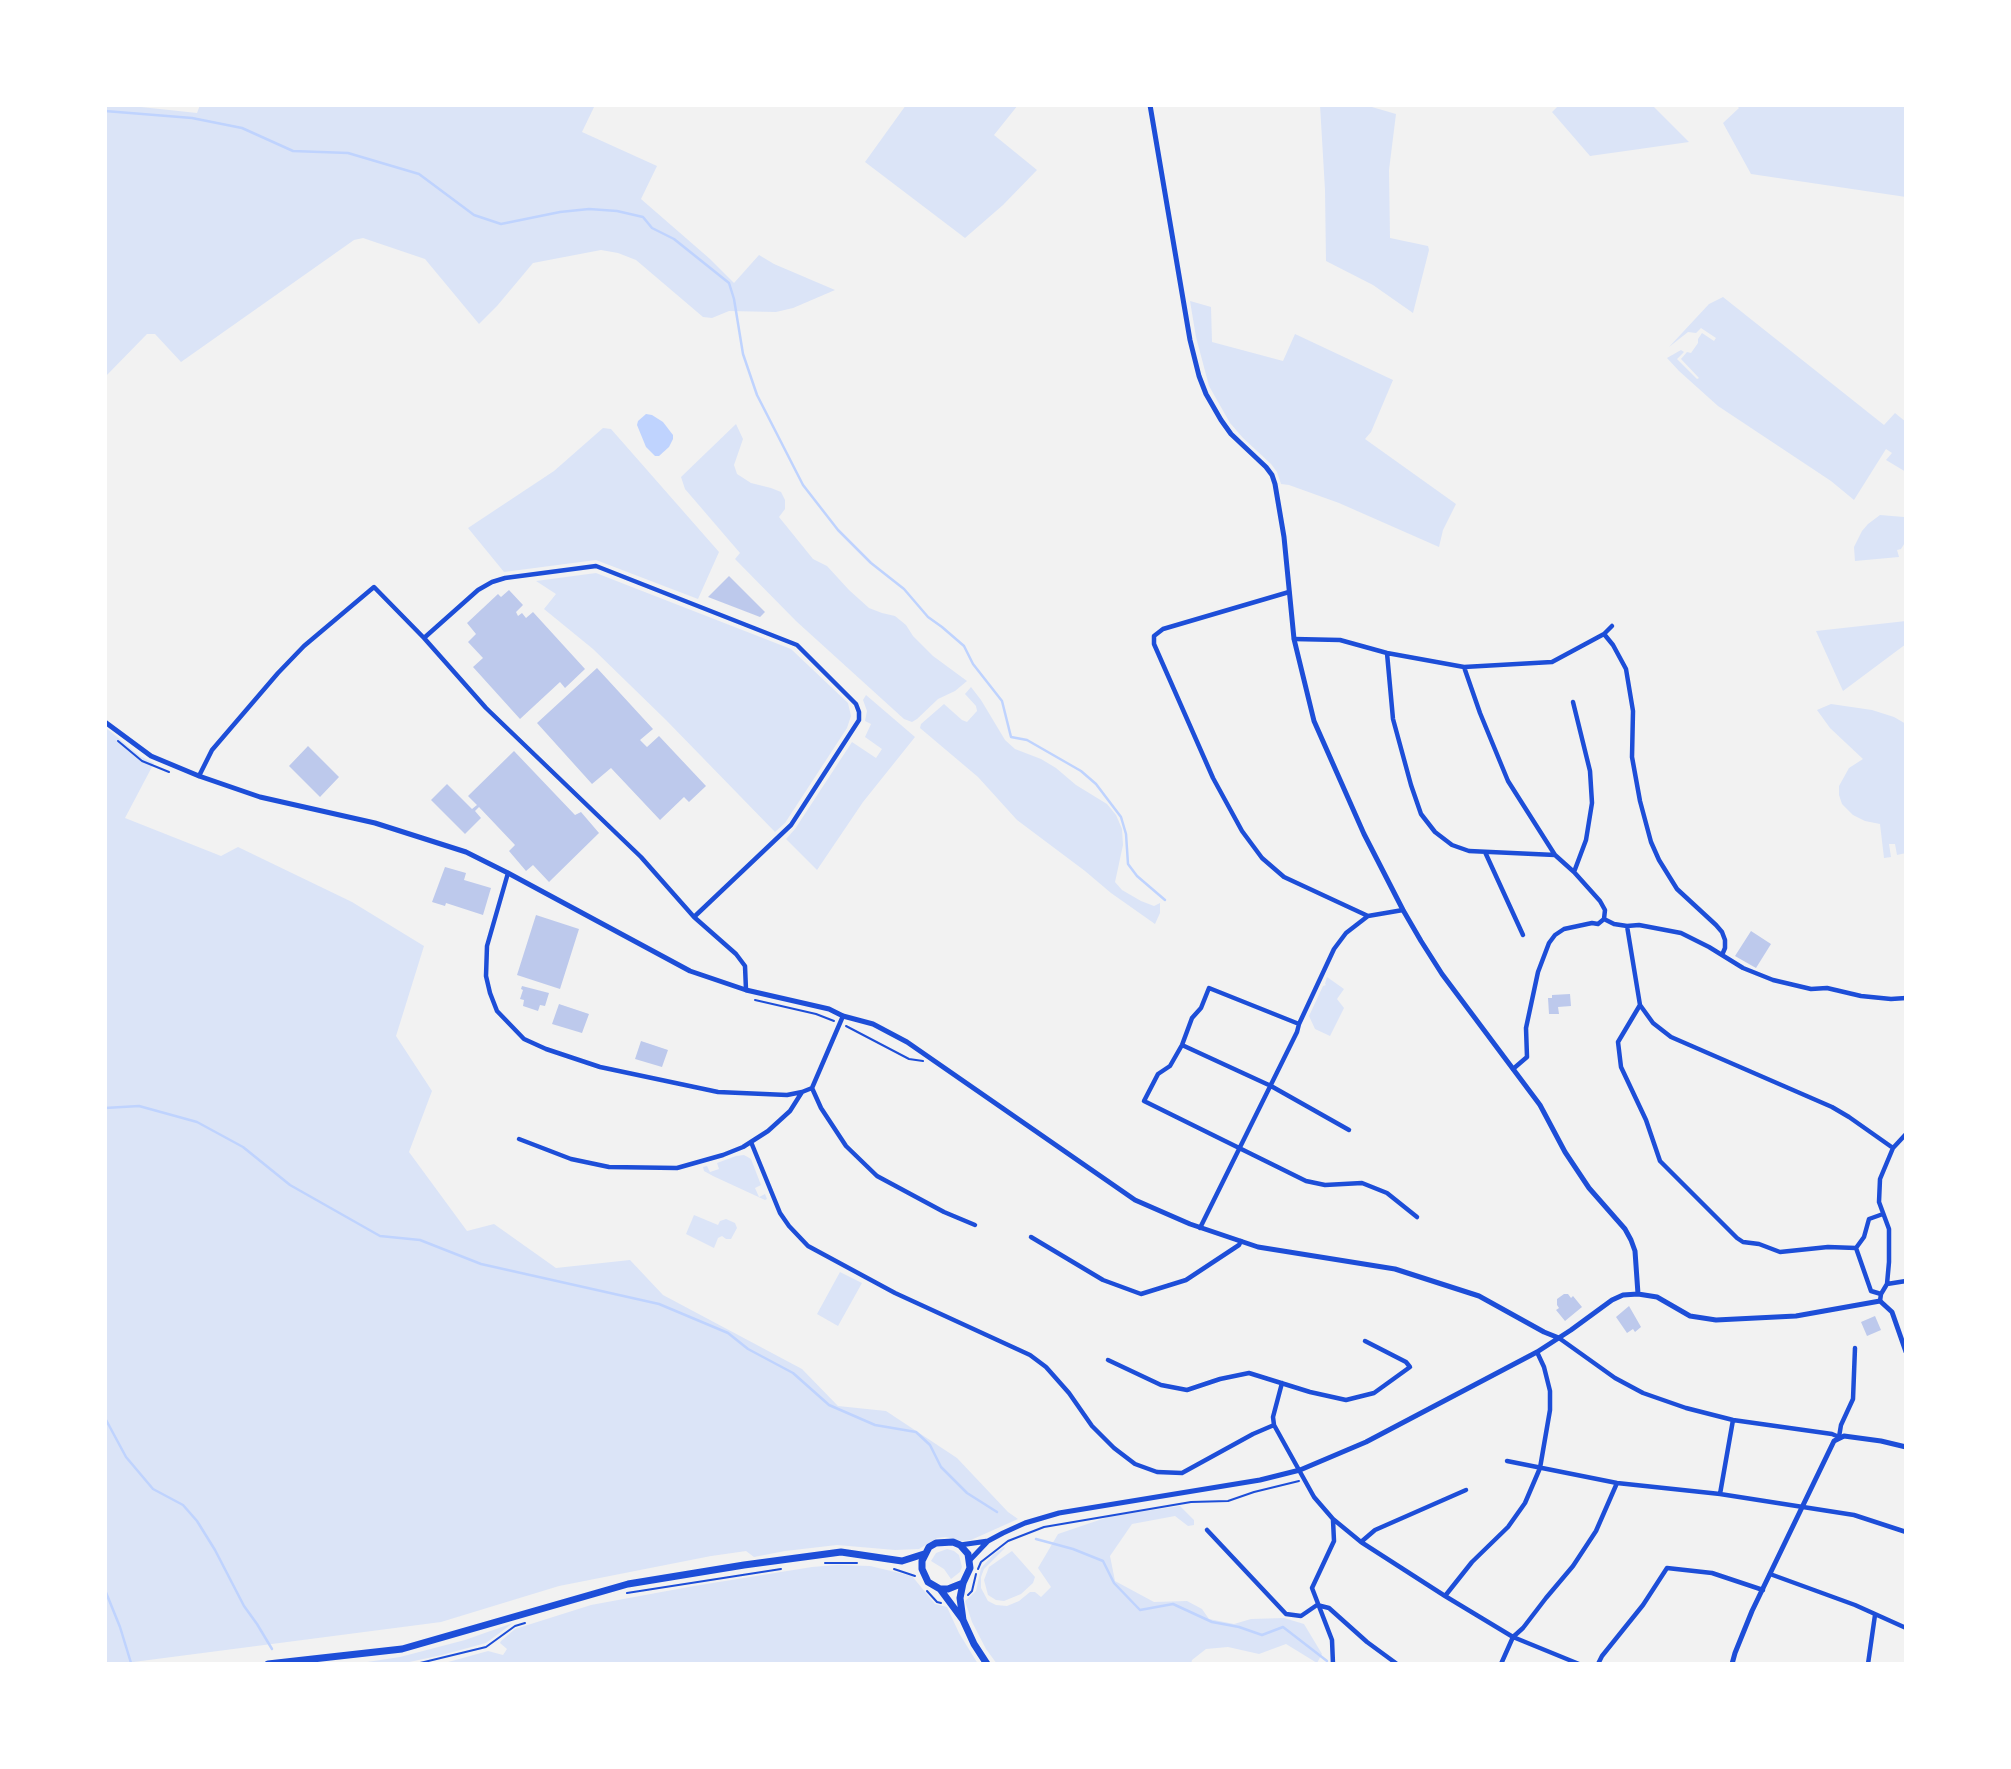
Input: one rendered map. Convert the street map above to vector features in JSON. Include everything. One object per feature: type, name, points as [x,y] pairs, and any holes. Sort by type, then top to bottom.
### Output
[{"type":"main road","points":[[963,1620],[960,1598],[970,1560],[960,1545],[953,1542],[936,1543],[924,1554],[922,1569],[928,1582],[940,1589],[963,1620],[987,1664]]},
{"type":"main road","points":[[268,1664],[402,1649],[628,1584],[744,1565],[841,1552],[902,1561],[922,1569]]},
{"type":"main road","points":[[902,1561],[924,1554]]},
{"type":"main road","points":[[940,1589],[956,1587],[963,1583]]},
{"type":"street","points":[[1150,105],[1190,340],[1199,376],[1231,434],[1266,467],[1275,484],[1284,537],[1294,639],[1314,721],[1364,834],[1403,910],[1442,974],[1541,1105],[1565,1152],[1589,1188],[1625,1228],[1635,1251],[1638,1294]]},
{"type":"street","points":[[424,638],[478,590],[492,582],[596,566],[797,645],[856,704],[859,720],[790,825],[694,917]]},
{"type":"street","points":[[199,776],[212,750],[278,673],[304,646],[373,587],[424,638],[486,708],[641,857],[694,917],[736,954],[745,966],[746,989]]},
{"type":"street","points":[[1289,592],[1163,629],[1154,636],[1154,644],[1213,778],[1242,831],[1262,858],[1284,877],[1368,916]]},
{"type":"street","points":[[1294,639],[1340,640],[1387,653],[1464,667],[1552,662],[1604,634],[1612,626]]},
{"type":"street","points":[[1604,634],[1626,668],[1633,711],[1632,757],[1640,801],[1655,852],[1677,889],[1721,932],[1726,940],[1722,955]]},
{"type":"street","points":[[1387,653],[1393,719],[1421,814],[1435,832],[1452,845],[1469,851],[1555,855]]},
{"type":"street","points":[[1464,667],[1508,781],[1555,855],[1574,872],[1605,910],[1604,919],[1598,924],[1564,929],[1549,943],[1538,972],[1526,1028],[1527,1057],[1513,1069]]},
{"type":"street","points":[[1573,702],[1590,771],[1592,803],[1586,840],[1574,872]]},
{"type":"street","points":[[105,722],[152,756],[199,776],[260,797],[363,820],[466,852],[690,971],[873,1024],[907,1042],[1135,1200],[1200,1228],[1258,1247],[1395,1269],[1479,1296],[1559,1338],[1615,1378],[1643,1393],[1695,1411],[1733,1420],[1839,1437]]},
{"type":"street","points":[[1485,852],[1523,935]]},
{"type":"street","points":[[508,873],[488,946],[486,976],[497,1011],[524,1039],[546,1049],[600,1067],[718,1091],[787,1095],[812,1088],[843,1016]]},
{"type":"street","points":[[1200,1228],[1297,1032],[1298,1024],[1334,948],[1346,933],[1368,916],[1403,910]]},
{"type":"street","points":[[1604,919],[1614,924],[1639,925],[1681,933],[1749,971],[1773,980],[1861,996],[1906,998]]},
{"type":"street","points":[[1628,926],[1640,1005],[1653,1023],[1671,1037],[1832,1107],[1849,1116],[1892,1148]]},
{"type":"street","points":[[1298,1024],[1209,988],[1170,1066],[1158,1074],[1144,1101],[1306,1181],[1325,1185],[1362,1183],[1387,1193],[1417,1217]]},
{"type":"street","points":[[1640,1005],[1618,1042],[1620,1067],[1646,1120],[1660,1161],[1743,1242],[1759,1244],[1780,1252],[1828,1247],[1856,1248]]},
{"type":"street","points":[[1182,1045],[1271,1086],[1349,1130]]},
{"type":"street","points":[[812,1088],[821,1108],[846,1146],[877,1176],[944,1212],[975,1225]]},
{"type":"street","points":[[519,1139],[571,1159],[609,1167],[677,1168],[723,1155],[751,1142],[790,1111],[802,1092]]},
{"type":"street","points":[[1880,1298],[1887,1284],[1889,1228],[1879,1202],[1880,1179],[1892,1148],[1906,1134]]},
{"type":"street","points":[[751,1142],[779,1213],[808,1246],[895,1293],[1030,1355],[1046,1367],[1069,1392],[1092,1426],[1135,1464],[1157,1472],[1182,1473],[1273,1425]]},
{"type":"street","points":[[1856,1248],[1864,1237],[1869,1219],[1883,1214]]},
{"type":"street","points":[[1031,1237],[1103,1280],[1140,1294],[1186,1280],[1239,1245],[1241,1241]]},
{"type":"street","points":[[1856,1248],[1869,1288],[1892,1312],[1906,1352]]},
{"type":"street","points":[[1887,1284],[1906,1281]]},
{"type":"street","points":[[960,1545],[988,1541],[1025,1523],[1059,1513],[1260,1480],[1300,1470],[1366,1442],[1537,1352],[1623,1295],[1657,1297],[1690,1316],[1716,1320],[1796,1316],[1880,1298]]},
{"type":"street","points":[[1108,1360],[1161,1385],[1186,1390],[1249,1373],[1346,1400],[1374,1393],[1410,1367],[1406,1362],[1365,1342]]},
{"type":"street","points":[[1839,1437],[1841,1425],[1853,1399],[1855,1348]]},
{"type":"street","points":[[1446,1597],[1472,1562],[1508,1527],[1525,1503],[1540,1468],[1550,1410],[1550,1391],[1537,1352]]},
{"type":"street","points":[[1282,1383],[1273,1425],[1314,1497],[1333,1519],[1361,1542],[1513,1637],[1579,1664]]},
{"type":"street","points":[[1720,1494],[1733,1420]]},
{"type":"street","points":[[1732,1664],[1739,1642],[1833,1441],[1844,1436],[1906,1447]]},
{"type":"street","points":[[1507,1461],[1616,1483],[1720,1494],[1854,1515],[1906,1532]]},
{"type":"street","points":[[1501,1664],[1513,1637],[1573,1566],[1596,1531],[1616,1483]]},
{"type":"street","points":[[1361,1542],[1375,1530],[1466,1490]]},
{"type":"street","points":[[1333,1519],[1334,1541],[1312,1588],[1332,1640],[1333,1664]]},
{"type":"street","points":[[1207,1530],[1286,1614],[1301,1616],[1317,1605],[1329,1608],[1397,1664]]},
{"type":"street","points":[[970,1560],[988,1541]]},
{"type":"street","points":[[1598,1664],[1643,1605],[1667,1568],[1712,1573],[1763,1590]]},
{"type":"street","points":[[1770,1574],[1834,1597],[1906,1628]]},
{"type":"street","points":[[1868,1664],[1875,1615]]},
{"type":"path","points":[[755,1000],[816,1014],[840,1023],[909,1059],[925,1062]]},
{"type":"path","points":[[960,1598],[972,1591],[981,1562],[1009,1541],[1044,1527],[1191,1502],[1228,1501],[1305,1480]]},
{"type":"path","points":[[826,1563],[859,1563]]},
{"type":"path","points":[[618,1595],[788,1568]]},
{"type":"path","points":[[889,1568],[917,1577]]},
{"type":"path","points":[[924,1587],[936,1602],[950,1603]]},
{"type":"path","points":[[416,1664],[486,1647],[515,1626],[527,1622]]},
{"type":"shaded area","points":[[105,105],[135,105],[197,113],[200,105],[595,105],[582,132],[657,166],[641,199],[734,283],[759,255],[835,290],[793,308],[776,312],[729,311],[712,318],[703,317],[636,260],[601,250],[533,263],[479,324],[425,259],[363,238],[354,240],[181,362],[155,334],[147,334],[105,377]]},
{"type":"shaded area","points":[[906,105],[1018,105],[994,135],[1037,170],[1003,205],[965,238],[865,162]]},
{"type":"shaded area","points":[[1320,105],[1365,105],[1396,114],[1389,170],[1390,238],[1428,246],[1429,250],[1413,313],[1373,285],[1326,261]]},
{"type":"shaded area","points":[[1559,105],[1652,105],[1689,142],[1590,156],[1552,112]]},
{"type":"shaded area","points":[[1736,105],[1906,105],[1906,197],[1751,174],[1723,123],[1739,108]]},
{"type":"shaded area","points":[[1723,297],[1884,425],[1895,413],[1906,422],[1906,472],[1886,460],[1892,453],[1886,449],[1854,500],[1831,481],[1718,406],[1679,371],[1667,358],[1681,350],[1684,352],[1677,359],[1699,378],[1681,359],[1687,352],[1691,353],[1702,333],[1714,341],[1716,338],[1701,328],[1696,333],[1688,332],[1669,347],[1709,304]]},
{"type":"shaded area","points":[[1190,301],[1211,307],[1212,342],[1283,361],[1295,334],[1393,380],[1371,432],[1365,439],[1456,504],[1443,530],[1439,547],[1339,503],[1281,484],[1271,464],[1230,423],[1209,386]]},
{"type":"shaded area","points":[[736,424],[743,439],[734,465],[737,474],[751,483],[781,492],[785,509],[779,517],[813,559],[827,566],[869,608],[895,616],[933,656],[967,681],[955,691],[938,699],[917,719],[912,722],[904,719],[796,621],[735,559],[740,553],[685,489],[681,477]]},
{"type":"shaded area","points":[[603,428],[611,429],[719,552],[698,599],[596,560],[504,572],[468,528],[554,471]]},
{"type":"shaded area","points":[[1880,515],[1904,517],[1906,520],[1906,541],[1901,549],[1897,550],[1899,557],[1855,561],[1854,547],[1862,531]]},
{"type":"shaded area","points":[[596,573],[791,649],[848,703],[851,716],[847,728],[785,823],[775,832],[593,649],[544,609],[556,594],[536,581]]},
{"type":"shaded area","points":[[1906,621],[1906,644],[1843,691],[1816,631]]},
{"type":"shaded area","points":[[971,687],[1005,740],[1015,749],[1056,768],[1076,785],[1107,804],[1116,815],[1122,829],[1123,845],[1115,882],[1122,890],[1141,901],[1154,906],[1160,903],[1160,913],[1155,924],[1017,820],[978,777],[920,728],[921,724],[944,704],[967,722],[977,711],[965,694]]},
{"type":"shaded area","points":[[866,695],[915,737],[863,802],[817,870],[786,839],[852,742],[876,758],[882,749],[865,737],[871,724],[865,721],[867,711],[863,700]]},
{"type":"shaded area","points":[[1831,704],[1872,710],[1906,724],[1906,853],[1897,855],[1895,844],[1889,844],[1891,857],[1884,858],[1880,824],[1853,815],[1842,804],[1839,786],[1849,768],[1863,759],[1830,728],[1817,710]]},
{"type":"shaded area","points":[[105,727],[140,756],[154,763],[125,818],[221,856],[238,847],[352,902],[424,946],[396,1036],[432,1091],[409,1152],[467,1231],[494,1224],[556,1268],[630,1260],[663,1295],[802,1369],[838,1406],[886,1411],[957,1458],[1008,1512],[1018,1519],[971,1540],[937,1538],[919,1549],[895,1550],[837,1545],[754,1557],[746,1551],[559,1586],[441,1622],[105,1664]]},
{"type":"shaded area","points":[[1327,977],[1344,989],[1337,999],[1344,1008],[1330,1036],[1315,1029],[1309,1016],[1323,986],[1326,985]]},
{"type":"shaded area","points":[[744,1155],[751,1159],[761,1185],[755,1188],[759,1197],[765,1194],[765,1200],[704,1171],[703,1167],[707,1166],[710,1172],[719,1169],[717,1163]]},
{"type":"shaded area","points":[[694,1215],[718,1225],[726,1219],[735,1223],[737,1228],[731,1239],[722,1236],[718,1238],[714,1248],[686,1234]]},
{"type":"shaded area","points":[[840,1272],[862,1283],[838,1326],[817,1314]]},
{"type":"shaded area","points":[[1180,1506],[1194,1520],[1194,1525],[1188,1526],[1175,1516],[1132,1524],[1110,1556],[1115,1581],[1154,1602],[1187,1601],[1202,1609],[1209,1619],[1234,1624],[1251,1619],[1284,1618],[1304,1624],[1322,1654],[1317,1663],[1286,1644],[1259,1654],[1228,1647],[1206,1649],[1192,1660],[1191,1664],[997,1664],[972,1622],[965,1601],[976,1591],[981,1568],[993,1555],[1005,1548],[984,1569],[981,1588],[988,1601],[1007,1606],[1030,1592],[1041,1597],[1051,1587],[1038,1568],[1058,1534],[1111,1516]]},
{"type":"shaded area","points":[[947,1549],[959,1555],[962,1567],[951,1579],[944,1569],[931,1561],[936,1553]]},
{"type":"shaded area","points":[[1012,1551],[1035,1577],[1033,1583],[1021,1594],[1004,1601],[996,1600],[988,1595],[984,1580],[989,1567]]},
{"type":"shaded area","points":[[837,1565],[870,1566],[912,1576],[935,1604],[947,1607],[978,1664],[441,1664],[488,1651],[503,1655],[507,1649],[500,1643],[515,1629],[591,1605],[694,1586]]},
{"type":"shaded area","points":[[513,1623],[486,1643],[442,1655],[400,1664],[354,1664],[400,1657],[465,1640]]},
{"type":"water","points":[[646,414],[663,422],[673,435],[669,447],[659,456],[655,456],[646,447],[637,425]]},
{"type":"building","points":[[729,576],[765,612],[760,617],[708,597]]},
{"type":"building","points":[[509,590],[523,605],[516,612],[518,616],[522,613],[526,618],[533,612],[585,669],[565,688],[560,682],[520,719],[473,667],[483,658],[468,642],[476,634],[467,623],[498,594],[501,597]]},
{"type":"building","points":[[597,668],[653,729],[640,740],[647,747],[659,736],[706,786],[689,802],[684,797],[660,820],[611,768],[592,784],[537,723]]},
{"type":"building","points":[[308,746],[339,777],[320,797],[289,766]]},
{"type":"building","points":[[514,751],[575,815],[581,812],[599,833],[549,882],[533,865],[526,871],[509,851],[515,845],[479,807],[475,811],[481,818],[465,834],[431,800],[447,784],[472,809],[477,805],[468,796]]},
{"type":"building","points":[[445,867],[466,873],[464,880],[491,888],[483,915],[446,903],[445,906],[432,902]]},
{"type":"building","points":[[536,915],[579,929],[560,989],[517,975]]},
{"type":"building","points":[[1751,931],[1771,944],[1756,968],[1735,956]]},
{"type":"building","points":[[522,986],[549,993],[545,1006],[540,1005],[538,1011],[523,1006],[524,1000],[520,999]]},
{"type":"building","points":[[1570,994],[1571,1006],[1558,1007],[1559,1014],[1549,1014],[1548,998],[1552,998],[1552,995]]},
{"type":"building","points":[[559,1004],[589,1014],[582,1033],[552,1024]]},
{"type":"building","points":[[641,1041],[668,1050],[662,1067],[635,1059]]},
{"type":"building","points":[[1564,1294],[1571,1298],[1573,1296],[1582,1307],[1565,1321],[1556,1310],[1559,1308],[1557,1299]]},
{"type":"building","points":[[1629,1306],[1641,1327],[1635,1332],[1633,1329],[1627,1333],[1616,1317]]},
{"type":"building","points":[[1875,1316],[1881,1330],[1867,1336],[1861,1322]]},
{"type":"waterway","points":[[105,111],[192,118],[242,128],[293,151],[348,153],[419,174],[474,215],[501,224],[560,212],[589,209],[617,211],[643,217],[652,228],[674,239],[729,283],[743,354],[757,395],[803,485],[838,530],[871,563],[904,589],[928,617],[964,646],[973,664],[1002,701],[1011,737],[1027,740],[1081,771],[1096,784],[1121,817],[1126,834],[1128,864],[1137,876],[1165,900]]},
{"type":"waterway","points":[[105,1108],[139,1106],[197,1122],[243,1147],[290,1185],[380,1236],[420,1240],[481,1264],[659,1304],[728,1333],[748,1349],[793,1373],[829,1405],[875,1425],[916,1432],[930,1445],[941,1467],[967,1493],[997,1512]]},
{"type":"waterway","points":[[105,1418],[126,1457],[153,1489],[183,1505],[197,1521],[244,1606],[272,1649]]},
{"type":"waterway","points":[[1036,1539],[1103,1561],[1114,1583],[1140,1610],[1173,1604],[1212,1622],[1262,1635],[1283,1627],[1327,1661]]},
{"type":"waterway","points":[[105,1590],[131,1663]]}]
